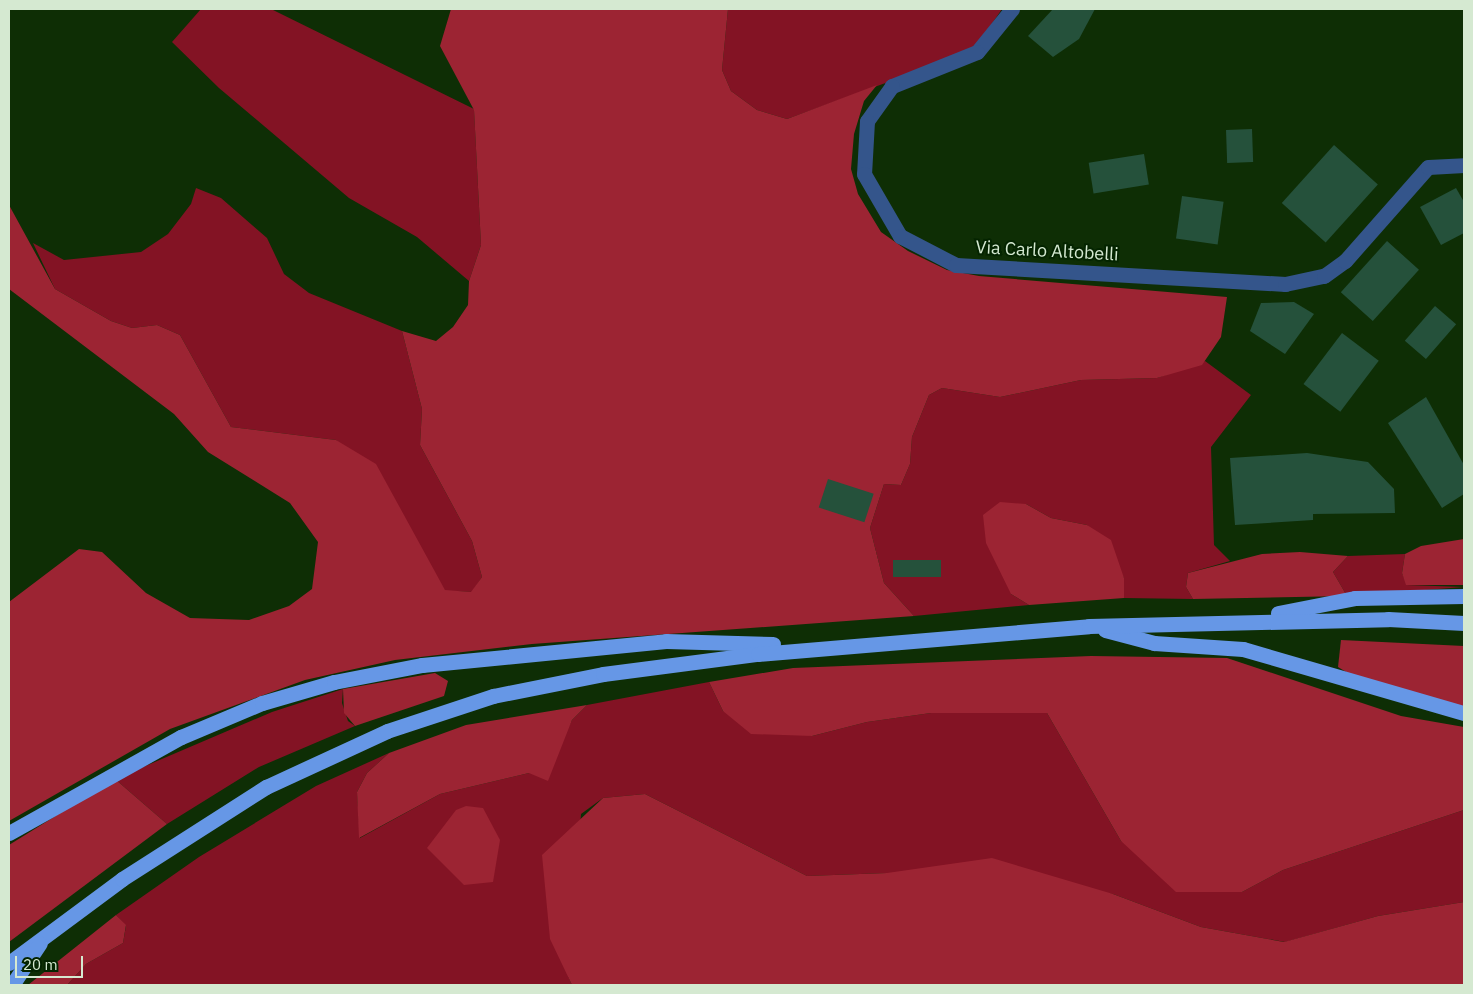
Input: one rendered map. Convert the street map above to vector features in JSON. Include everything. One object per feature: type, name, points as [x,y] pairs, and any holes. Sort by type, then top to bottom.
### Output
[{"type":"highway","points":[[1239,620],[1355,598],[1464,596]]},
{"type":"highway","points":[[9,962],[43,937],[266,787],[386,731],[459,705],[546,684],[835,646],[1090,626],[1239,620],[1464,623]]},
{"type":"highway","points":[[1090,626],[1154,643],[1243,649],[1464,713]]},
{"type":"highway","points":[[9,833],[182,737],[262,703],[334,682],[422,666],[666,641],[835,646]]},
{"type":"highway","points":[[12,985],[43,937]]},
{"type":"street","name":"Via Carlo Altobelli","points":[[1012,9],[977,52],[892,86],[867,121],[864,174],[900,236],[956,264],[1285,284],[1324,276],[1345,262],[1428,167],[1464,165]]},
{"type":"shaded area","points":[[201,9],[271,9],[474,109],[481,245],[469,281],[417,237],[349,198],[219,88],[172,42]]},
{"type":"shaded area","points":[[451,9],[728,9],[722,70],[731,91],[757,110],[787,119],[877,85],[864,101],[854,134],[851,169],[858,194],[881,232],[908,251],[947,270],[979,276],[1227,297],[1221,337],[1202,365],[1157,378],[1081,380],[1000,397],[942,388],[929,395],[912,437],[910,464],[901,485],[884,484],[870,528],[884,583],[914,616],[532,644],[395,660],[305,680],[170,729],[9,821],[9,602],[79,549],[102,552],[146,593],[190,618],[249,620],[289,606],[312,589],[318,542],[290,503],[208,452],[174,414],[9,289],[9,205],[55,289],[111,321],[132,328],[157,325],[180,335],[231,427],[336,440],[376,464],[445,590],[471,592],[482,577],[472,541],[420,445],[422,409],[402,331],[436,341],[453,327],[468,305],[469,281],[481,245],[474,110],[440,46]]},
{"type":"shaded area","points":[[728,9],[1002,9],[973,51],[787,119],[757,110],[731,91],[722,70]]},
{"type":"shaded area","points":[[196,188],[221,198],[267,238],[284,274],[309,293],[402,331],[422,409],[420,445],[472,541],[482,577],[472,592],[445,591],[423,553],[336,440],[231,427],[180,335],[157,325],[132,328],[111,321],[55,289],[33,243],[64,260],[141,252],[168,234],[191,204]]},
{"type":"shaded area","points":[[1205,361],[1251,395],[1211,447],[1214,545],[1230,561],[1188,573],[1186,587],[1193,599],[1124,598],[1124,578],[1087,525],[1051,518],[1026,504],[1011,594],[1029,605],[914,616],[884,583],[870,528],[884,484],[901,485],[910,464],[912,437],[929,395],[942,388],[1000,397],[1081,380],[1157,378]]},
{"type":"shaded area","points":[[1000,502],[1026,504],[1051,518],[1087,525],[1111,540],[1124,578],[1124,598],[1029,605],[1011,594],[986,543],[983,515]]},
{"type":"shaded area","points":[[1464,539],[1464,585],[1406,585],[1402,573],[1405,554],[1421,546]]},
{"type":"shaded area","points":[[1300,552],[1348,556],[1333,572],[1347,596],[1193,599],[1186,587],[1188,573],[1262,554]]},
{"type":"shaded area","points":[[1405,554],[1402,573],[1407,585],[1464,587],[1347,596],[1333,572],[1348,556]]},
{"type":"shaded area","points":[[1341,640],[1464,646],[1464,707],[1356,678],[1338,667]]},
{"type":"shaded area","points":[[1091,656],[1227,658],[1401,716],[1464,727],[1464,810],[1283,870],[1242,892],[1176,892],[1121,841],[1047,713],[931,713],[867,722],[812,736],[751,734],[723,711],[709,682],[793,668]]},
{"type":"shaded area","points":[[435,673],[448,681],[444,696],[355,726],[344,713],[343,689]]},
{"type":"shaded area","points":[[709,682],[723,711],[812,736],[867,722],[931,713],[1047,713],[1121,841],[1242,892],[1283,870],[1464,810],[1464,902],[1378,916],[1285,942],[1201,927],[1113,894],[887,873],[807,876],[645,794],[603,798],[581,814],[568,976],[572,985],[67,985],[86,964],[123,943],[126,926],[116,915],[199,857],[316,786],[389,753],[367,773],[357,792],[360,838],[440,794],[529,773],[558,748],[572,720],[587,705]]},
{"type":"shaded area","points":[[343,689],[342,703],[348,721],[355,726],[259,767],[167,824],[115,779],[272,712]]},
{"type":"shaded area","points":[[587,705],[572,720],[548,781],[529,773],[440,794],[359,838],[357,792],[367,773],[389,753],[466,725]]},
{"type":"shaded area","points":[[115,779],[167,824],[9,942],[9,845]]},
{"type":"shaded area","points":[[645,794],[807,876],[887,873],[992,858],[1113,894],[1201,927],[1284,942],[1378,916],[1464,902],[1464,985],[572,985],[550,939],[542,855],[603,798]]},
{"type":"shaded area","points":[[466,806],[483,808],[500,840],[493,882],[464,885],[427,848],[456,810]]},
{"type":"shaded area","points":[[116,915],[126,925],[123,943],[86,964],[67,985],[28,985]]},
{"type":"building","points":[[1053,9],[1095,9],[1079,39],[1053,57],[1028,36]]},
{"type":"building","points":[[1252,129],[1253,162],[1227,163],[1226,130]]},
{"type":"building","points":[[1334,145],[1378,184],[1326,242],[1282,203]]},
{"type":"building","points":[[1144,154],[1149,185],[1094,193],[1089,163]]},
{"type":"building","points":[[1456,188],[1464,202],[1464,233],[1441,245],[1420,207]]},
{"type":"building","points":[[1182,196],[1224,202],[1218,244],[1176,239]]},
{"type":"building","points":[[1387,241],[1419,270],[1373,321],[1341,292]]},
{"type":"building","points":[[1294,302],[1314,314],[1285,354],[1250,331],[1261,303]]},
{"type":"building","points":[[1435,306],[1456,324],[1426,359],[1405,341]]},
{"type":"building","points":[[1342,333],[1379,361],[1340,412],[1303,384]]},
{"type":"building","points":[[1426,397],[1464,465],[1464,494],[1442,508],[1388,423]]},
{"type":"building","points":[[1307,453],[1368,462],[1394,489],[1395,513],[1313,514],[1313,520],[1235,525],[1230,458]]},
{"type":"building","points":[[828,479],[874,494],[864,522],[819,508]]},
{"type":"building","points":[[893,560],[941,560],[941,577],[893,577]]}]
